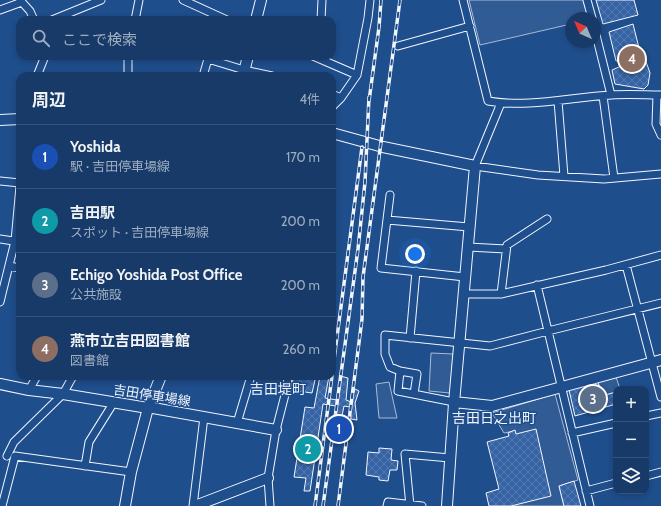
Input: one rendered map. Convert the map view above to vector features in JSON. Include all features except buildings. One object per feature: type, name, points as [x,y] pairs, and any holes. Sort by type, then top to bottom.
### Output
[{"type":"street","points":[[62,16],[101,0]]},
{"type":"street","points":[[135,16],[139,0]]},
{"type":"street","points":[[257,16],[261,0]]},
{"type":"street","points":[[321,16],[322,0]]},
{"type":"street","points":[[336,104],[357,75],[370,0]]},
{"type":"street","points":[[463,0],[488,101],[501,103],[558,101],[611,95],[659,95],[656,124],[661,134]]},
{"type":"street","points":[[587,0],[590,12]]},
{"type":"street","points":[[0,10],[21,1],[30,11],[32,16]]},
{"type":"street","points":[[187,1],[219,16]]},
{"type":"street","points":[[398,46],[470,26]]},
{"type":"street","points":[[599,48],[611,95]]},
{"type":"street","points":[[39,72],[43,60]]},
{"type":"street","points":[[128,60],[128,72]]},
{"type":"street","points":[[204,72],[208,60]]},
{"type":"street","points":[[211,60],[241,72]]},
{"type":"street","points":[[244,72],[247,60]]},
{"type":"street","points":[[322,60],[357,75]]},
{"type":"street","points":[[336,96],[341,98]]},
{"type":"street","points":[[603,96],[614,178]]},
{"type":"street","points":[[558,101],[564,176]]},
{"type":"street","points":[[447,506],[454,402],[475,166],[501,103]]},
{"type":"street","points":[[0,120],[16,119]]},
{"type":"street","points":[[336,134],[383,147],[475,166],[538,175],[604,179],[661,174]]},
{"type":"street","points":[[0,180],[16,182]]},
{"type":"street","points":[[390,195],[381,268],[465,277]]},
{"type":"street","points":[[501,294],[507,245],[547,219]]},
{"type":"street","points":[[387,220],[469,227]]},
{"type":"street","points":[[0,240],[16,241]]},
{"type":"street","points":[[0,302],[9,266],[16,247]]},
{"type":"street","points":[[468,247],[506,249]]},
{"type":"street","points":[[463,294],[501,294],[537,284],[661,256]]},
{"type":"street","points":[[626,265],[638,310],[657,361],[661,397]]},
{"type":"street","points":[[9,266],[16,267]]},
{"type":"street","points":[[410,338],[416,271]]},
{"type":"street","points":[[537,284],[590,506]]},
{"type":"street","points":[[414,394],[417,374],[400,372],[390,367],[385,354],[385,335],[490,346],[548,330],[638,310],[661,303]]},
{"type":"street","points":[[400,372],[398,391],[454,402],[492,406],[657,361]]},
{"type":"street","points":[[29,390],[35,380]]},
{"type":"street","points":[[2,506],[7,456],[14,442],[62,394],[71,380]]},
{"type":"street","points":[[126,506],[131,472],[148,408],[158,380]]},
{"type":"street","points":[[237,423],[250,380]]},
{"type":"street","points":[[270,506],[268,478],[276,430],[288,380]]},
{"type":"street","name":"吉田停車場線","points":[[0,384],[29,390],[153,408],[276,430]]},
{"type":"street","points":[[85,466],[88,442],[114,402]]},
{"type":"street","points":[[649,415],[661,413]]},
{"type":"street","points":[[204,417],[194,506],[268,478]]},
{"type":"street","points":[[572,433],[613,424]]},
{"type":"street","points":[[410,506],[405,454],[450,458]]},
{"type":"street","points":[[7,456],[131,472]]},
{"type":"street","points":[[649,475],[661,472]]},
{"type":"street","points":[[586,491],[613,484]]},
{"type":"street","points":[[387,506],[388,502],[410,506],[422,506]]},
{"type":"shaded area","points":[[469,0],[583,0],[586,12],[565,12],[565,25],[480,45]]},
{"type":"shaded area","points":[[431,353],[453,354],[450,393],[429,391]]},
{"type":"shaded area","points":[[616,377],[619,386],[613,386],[613,393],[602,396],[598,382]]},
{"type":"shaded area","points":[[389,382],[397,418],[379,418],[376,384]]},
{"type":"shaded area","points":[[555,394],[578,480],[559,486],[564,506],[511,506],[516,434],[514,431],[504,433],[492,413]]},
{"type":"railway","points":[[369,101],[381,0]]},
{"type":"railway","points":[[338,506],[362,319],[363,277],[400,0]]},
{"type":"railway","points":[[323,506],[358,249],[365,182],[369,97]]},
{"type":"railway","points":[[336,345],[362,147]]},
{"type":"railway","points":[[315,506],[331,380]]},
{"type":"place","name":"燕市立吉田図書館","points":[[632,59]]},
{"type":"place","name":"Echigo Yoshida Post Office","points":[[593,399]]},
{"type":"place","name":"Yoshida","points":[[339,429]]},
{"type":"place","name":"吉田駅","points":[[308,449]]},
{"type":"district","name":"吉田堤町","points":[[278,389]]},
{"type":"district","name":"吉田日之出町","points":[[494,418]]}]
